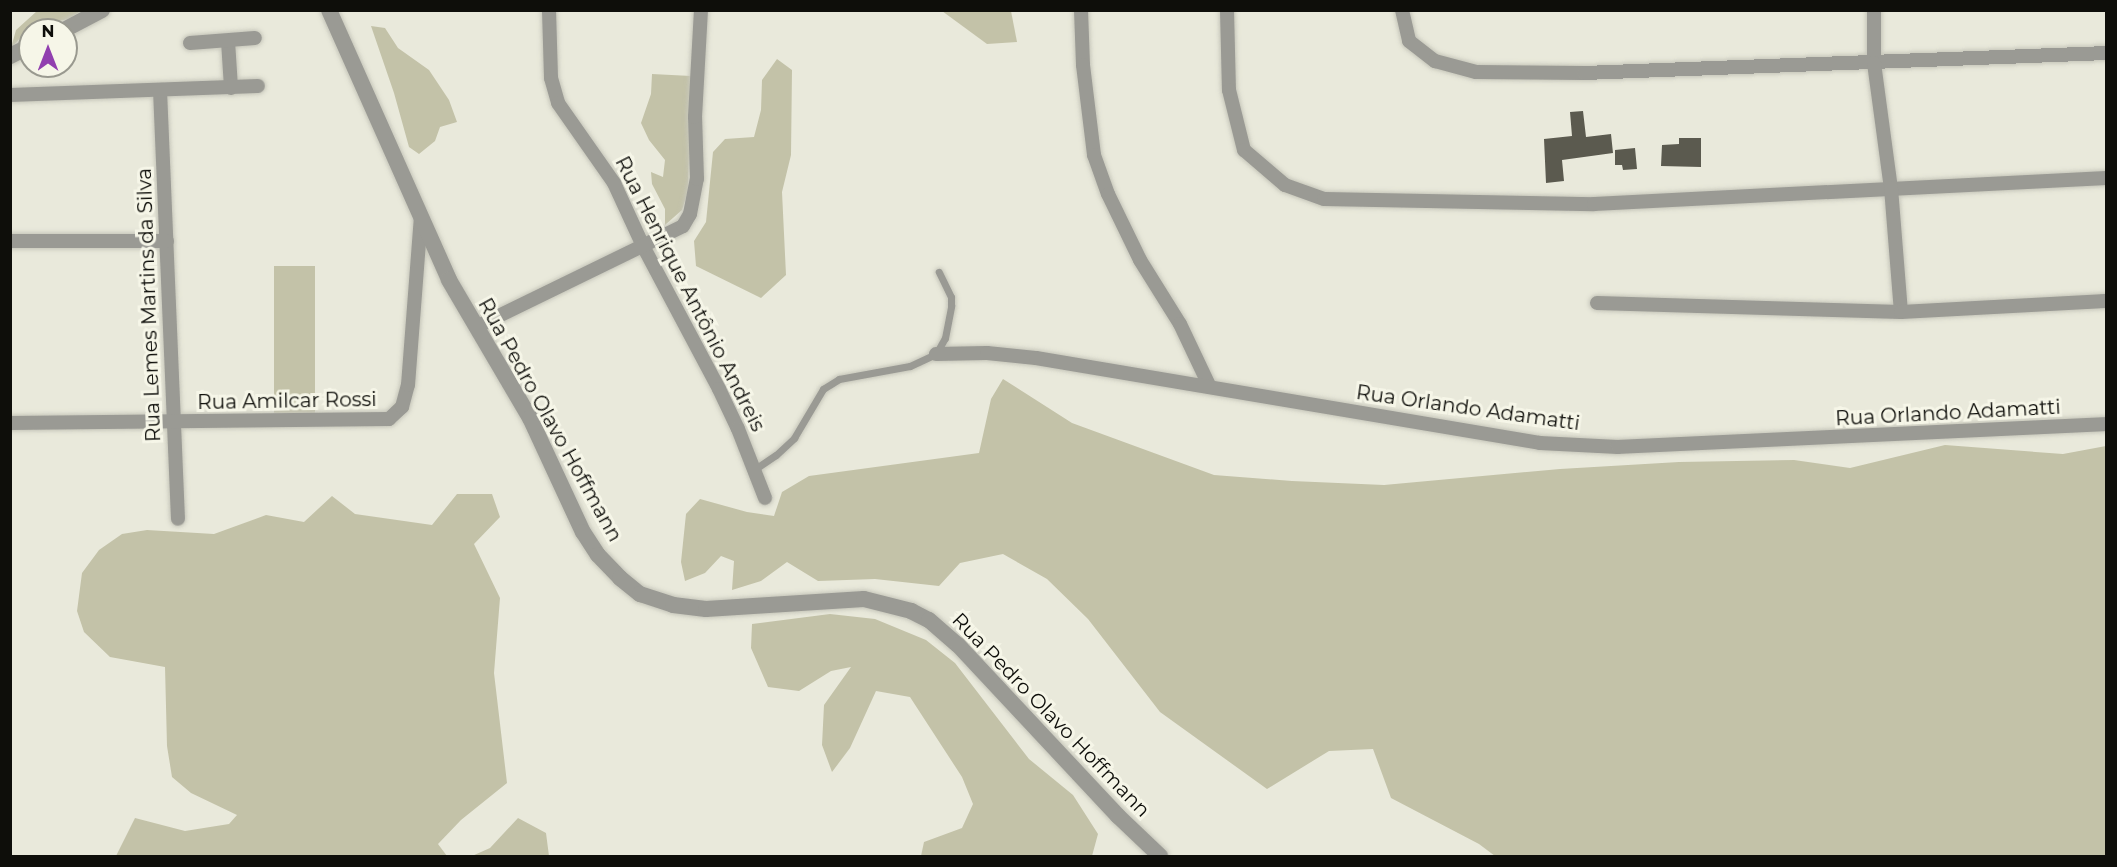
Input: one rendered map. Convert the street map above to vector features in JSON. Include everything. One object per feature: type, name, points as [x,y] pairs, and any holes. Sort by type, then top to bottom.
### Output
[{"type":"street","points":[[78,23],[102,10]]},
{"type":"street","name":"Rua Pedro Olavo Hoffmann","points":[[329,10],[449,280],[530,418],[583,532],[598,555],[640,594],[673,604],[706,609],[864,599],[911,611],[929,620],[958,645],[1118,816],[1160,856]]},
{"type":"street","name":"Rua Henrique Antônio Andreis","points":[[549,10],[551,78],[558,103],[614,183],[643,246],[719,389],[755,469],[765,498]]},
{"type":"street","points":[[476,327],[683,226],[693,203],[697,179],[695,117],[701,10]]},
{"type":"street","points":[[1081,10],[1084,76],[1094,155],[1140,260],[1180,324],[1209,385]]},
{"type":"street","points":[[1227,10],[1229,90],[1244,150],[1285,185],[1324,199],[1594,204],[2106,178]]},
{"type":"street","points":[[1402,10],[1409,41],[1434,62],[1476,72],[1584,74],[2106,53]]},
{"type":"street","points":[[1874,10],[1874,63],[1891,188],[1901,312]]},
{"type":"street","points":[[190,43],[255,38]]},
{"type":"street","points":[[228,41],[231,88]]},
{"type":"street","points":[[10,95],[258,86]]},
{"type":"street","name":"Rua Lemes Martins da Silva","points":[[160,90],[178,519]]},
{"type":"street","name":"Rua Amilcar Rossi","points":[[10,423],[389,419],[402,407],[408,385],[421,214]]},
{"type":"street","points":[[10,241],[167,242]]},
{"type":"street","points":[[1597,303],[1901,312],[2106,301]]},
{"type":"street","name":"Rua Orlando Adamatti","points":[[936,354],[987,353],[1036,358],[1209,385],[1540,443],[1618,447],[2106,424]]},
{"type":"lane","points":[[936,354],[945,338],[951,306],[951,297],[939,272]]},
{"type":"lane","name":"Rua Orlando Adamatti","points":[[755,469],[776,455],[794,438],[823,389],[839,379],[910,366],[936,354]]},
{"type":"green space","points":[[37,11],[81,11],[70,18],[29,18]]},
{"type":"green space","points":[[942,11],[1011,11],[1017,42],[987,44]]},
{"type":"green space","points":[[371,26],[385,28],[398,48],[429,70],[449,100],[457,122],[440,127],[435,141],[419,154],[409,147],[394,93]]},
{"type":"green space","points":[[18,28],[18,41],[11,48]]},
{"type":"green space","points":[[777,59],[792,70],[791,155],[782,192],[786,275],[761,298],[696,266],[694,241],[706,222],[713,152],[725,139],[754,137],[761,110],[762,80]]},
{"type":"green space","points":[[652,74],[691,76],[688,191],[682,210],[665,225],[665,209],[652,184],[651,172],[663,177],[665,160],[649,140],[641,123],[651,94]]},
{"type":"green space","points":[[274,266],[315,266],[315,413],[274,413]]},
{"type":"green space","points":[[1003,379],[1072,423],[1214,475],[1292,481],[1384,485],[1560,469],[1679,462],[1794,460],[1850,468],[1945,445],[2063,454],[2106,446],[2106,856],[1495,856],[1479,844],[1391,798],[1373,749],[1329,751],[1267,789],[1160,712],[1088,619],[1047,579],[1003,554],[960,563],[939,586],[875,579],[818,581],[787,562],[761,581],[732,590],[734,561],[721,556],[705,573],[685,581],[681,562],[686,514],[700,499],[747,512],[774,516],[782,492],[809,476],[979,453],[991,399]]},
{"type":"green space","points":[[457,494],[492,494],[500,517],[474,544],[500,598],[494,673],[507,783],[461,820],[438,844],[447,856],[116,856],[135,818],[185,831],[229,824],[237,815],[191,793],[172,777],[167,746],[165,667],[110,657],[84,632],[77,611],[82,573],[99,550],[122,534],[147,530],[214,534],[266,515],[304,522],[332,496],[355,514],[432,525]]},
{"type":"green space","points":[[830,614],[875,619],[926,640],[955,663],[1029,759],[1073,795],[1098,834],[1092,856],[921,856],[924,842],[962,828],[973,804],[962,777],[910,697],[876,691],[850,748],[832,772],[822,745],[824,705],[851,667],[831,671],[799,691],[768,687],[751,648],[752,624]]},
{"type":"green space","points":[[518,818],[546,833],[549,856],[472,856],[490,848]]},
{"type":"building","points":[[1583,111],[1586,137],[1611,134],[1613,153],[1562,160],[1564,181],[1546,183],[1544,139],[1572,136],[1570,112]]},
{"type":"building","points":[[1679,138],[1701,138],[1701,167],[1661,166],[1662,145],[1679,144]]},
{"type":"building","points":[[1635,148],[1637,169],[1623,170],[1622,165],[1615,165],[1615,150]]}]
